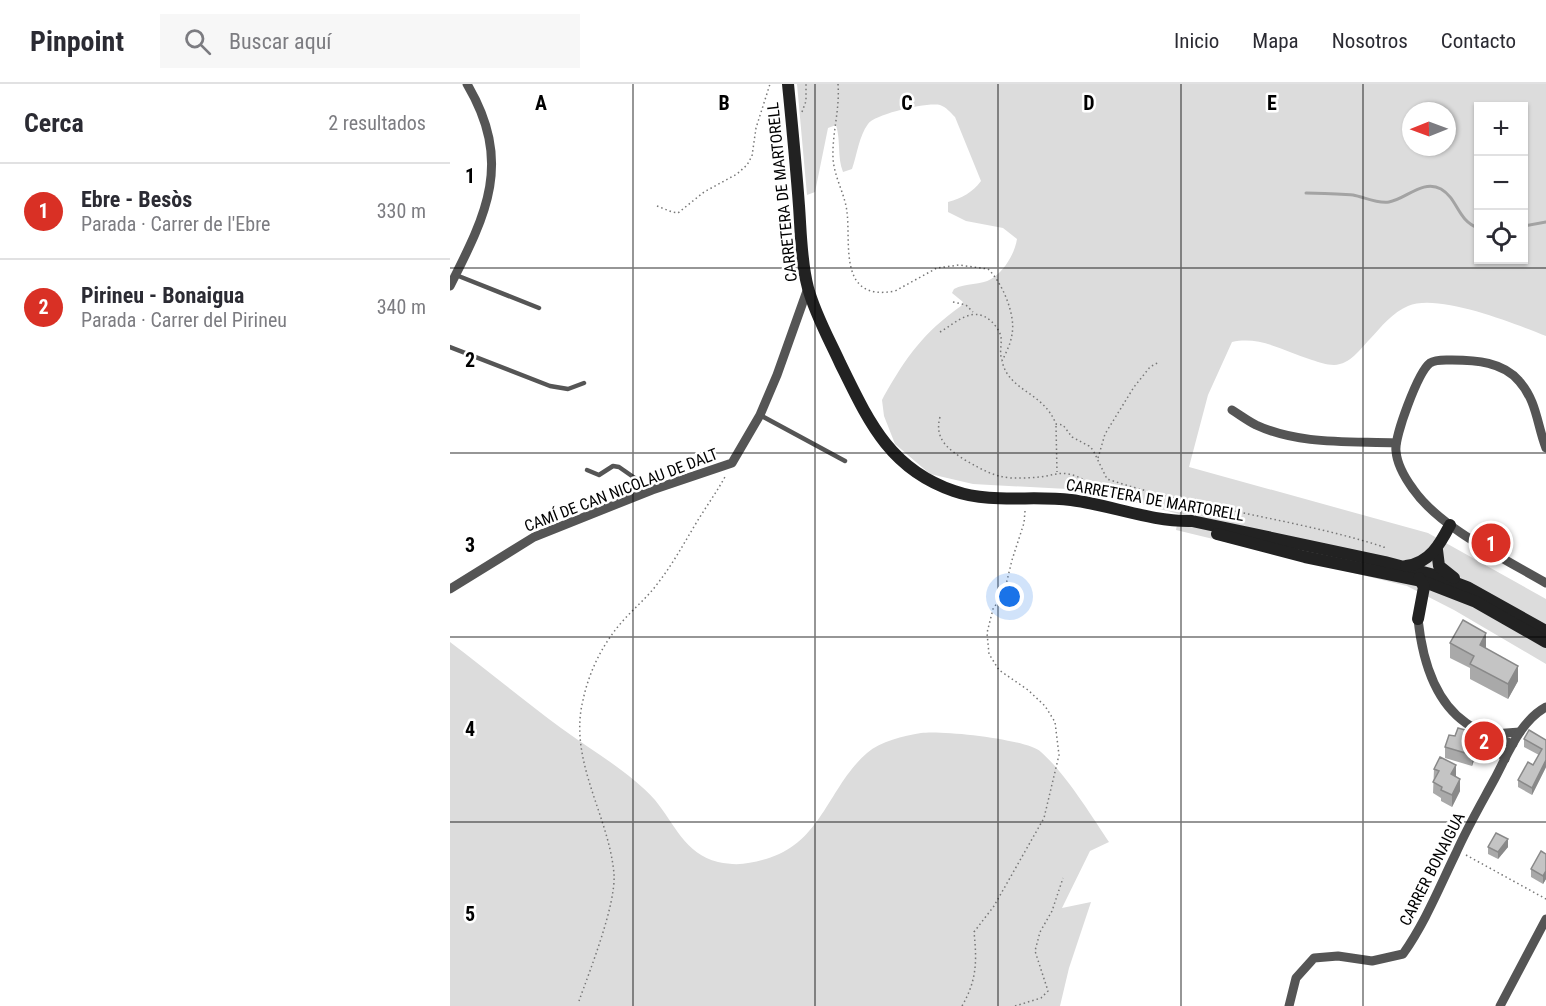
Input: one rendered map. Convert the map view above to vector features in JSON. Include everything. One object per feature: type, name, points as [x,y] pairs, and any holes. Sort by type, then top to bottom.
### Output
[{"type":"main road","name":"CARRETERA DE MARTORELL","points":[[788,84],[808,288],[825,332],[867,415],[883,442],[899,460],[927,480],[955,492],[986,497],[1070,500],[1176,521],[1192,521],[1385,562],[1403,572],[1463,586],[1546,631]]},
{"type":"main road","points":[[1176,521],[1295,554],[1403,572],[1476,602],[1546,642]]},
{"type":"main road","points":[[1403,572],[1437,550],[1450,525]]},
{"type":"main road","points":[[1437,550],[1437,562],[1441,569],[1463,586]]},
{"type":"main road","points":[[1385,562],[1395,569],[1415,575],[1422,581]]},
{"type":"main road","points":[[1403,572],[1418,596]]},
{"type":"main road","points":[[1422,581],[1440,580],[1463,586]]},
{"type":"main road","points":[[1418,619],[1415,606],[1422,581]]},
{"type":"main road","points":[[1418,596],[1445,589]]},
{"type":"street","points":[[450,286],[480,225],[487,206],[492,178],[491,151],[486,125],[469,84]]},
{"type":"street","name":"CAMÍ DE CAN NICOLAU DE DALT","points":[[450,589],[534,537],[652,490],[732,463],[760,415],[808,288]]},
{"type":"street","points":[[1546,448],[1530,396],[1519,381],[1508,371],[1491,364],[1463,360],[1434,362],[1425,369],[1416,386],[1395,450],[1399,463],[1414,490],[1450,525],[1546,583]]},
{"type":"street","points":[[1232,410],[1254,424],[1304,439],[1396,443]]},
{"type":"street","points":[[1418,619],[1428,669],[1443,700],[1466,723],[1513,744]]},
{"type":"street","name":"CARRER BONAIGUA","points":[[1289,1006],[1296,978],[1314,958],[1338,956],[1372,961],[1403,954],[1419,932],[1457,850],[1513,744],[1536,712],[1546,707]]},
{"type":"street","points":[[1489,735],[1520,732]]},
{"type":"street","points":[[1489,735],[1505,759]]},
{"type":"street","points":[[1500,1006],[1546,919]]},
{"type":"lane","points":[[456,275],[539,308]]},
{"type":"lane","points":[[450,347],[550,386],[568,388],[584,383]]},
{"type":"lane","points":[[760,415],[845,461]]},
{"type":"lane","points":[[587,470],[595,474],[602,474],[615,465],[652,490]]},
{"type":"path","points":[[657,206],[678,213],[704,192],[737,174],[747,165],[752,156],[756,128],[770,84]]},
{"type":"path","points":[[792,126],[804,108],[806,84]]},
{"type":"path","points":[[838,84],[839,105],[833,161],[847,210],[848,255],[856,278],[860,284],[873,291],[887,292],[895,291],[937,268],[959,265],[988,269],[1003,288],[1012,319],[1012,336],[1002,361]]},
{"type":"path","points":[[953,302],[966,305],[974,313],[985,316],[998,329],[1001,335],[1000,356],[1008,376],[1046,406],[1056,424],[1057,473]]},
{"type":"path","points":[[940,332],[964,316],[974,313]]},
{"type":"path","points":[[1098,459],[1106,434],[1134,387],[1150,367],[1159,362]]},
{"type":"path","points":[[940,417],[938,428],[945,446],[984,471],[1013,478],[1038,477],[1057,473],[1072,475],[1090,483],[1106,495],[1116,508]]},
{"type":"path","points":[[1056,424],[1063,425],[1072,437],[1089,446],[1107,479],[1232,512],[1353,537],[1384,547],[1385,562]]},
{"type":"path","points":[[579,1001],[608,912],[614,876],[609,847],[581,748],[580,717],[584,696],[592,669],[608,640],[658,583],[680,552],[732,463]]},
{"type":"path","points":[[962,1006],[970,992],[977,963],[974,932],[994,906],[1044,818],[1059,754],[1055,722],[1045,706],[1028,690],[999,670],[989,654],[987,633],[993,609],[1004,593],[1024,523],[1026,498]]},
{"type":"path","points":[[1457,850],[1546,899]]},
{"type":"path","points":[[1015,1006],[1041,998],[1048,991],[1035,951],[1040,932],[1052,910],[1063,878]]},
{"type":"shaded area","points":[[797,84],[1546,84],[1546,336],[1477,312],[1422,303],[1408,306],[1397,312],[1354,356],[1340,364],[1323,363],[1263,343],[1232,342],[1208,395],[1189,467],[1428,533],[1546,599],[1546,664],[1454,610],[1407,586],[1176,530],[1179,514],[1086,490],[973,484],[930,474],[895,444],[884,416],[882,400],[917,346],[936,326],[961,306],[963,302],[952,293],[954,289],[987,281],[996,276],[1008,262],[1017,239],[1003,228],[966,221],[948,212],[948,202],[974,189],[981,181],[955,117],[940,105],[924,105],[880,116],[873,120],[862,134],[852,169],[843,172],[836,125],[828,128],[815,192],[807,195]]},
{"type":"shaded area","points":[[450,642],[547,717],[634,780],[655,800],[689,845],[707,858],[718,862],[748,863],[785,851],[812,827],[854,767],[867,753],[892,740],[931,732],[1002,739],[1033,747],[1050,761],[1068,783],[1109,842],[1090,851],[1062,908],[1091,902],[1069,968],[1060,1006],[450,1006]]},
{"type":"building","points":[[1463,620],[1486,633],[1480,645],[1518,666],[1508,684],[1470,664],[1474,656],[1450,643]]},
{"type":"building","points":[[1458,728],[1469,731],[1467,738],[1477,741],[1472,755],[1445,747],[1449,735],[1455,736]]},
{"type":"building","points":[[1529,730],[1546,740],[1546,760],[1532,788],[1518,780],[1528,762],[1533,765],[1542,749],[1524,739]]},
{"type":"building","points":[[1440,757],[1456,765],[1451,774],[1460,779],[1452,795],[1441,790],[1442,787],[1433,782],[1439,771],[1434,769]]},
{"type":"building","points":[[1496,833],[1508,839],[1498,852],[1488,847]]},
{"type":"building","points":[[1541,851],[1546,854],[1546,871],[1543,876],[1531,869]]},
{"type":"waterway","points":[[1306,193],[1353,195],[1389,202],[1421,188],[1434,187],[1447,193],[1466,220],[1474,226]]},
{"type":"waterway","points":[[1528,225],[1546,222]]},
{"type":"place","name":"Ebre - Besòs","points":[[1491,543]]},
{"type":"place","name":"Pirineu - Bonaigua","points":[[1484,741]]}]
